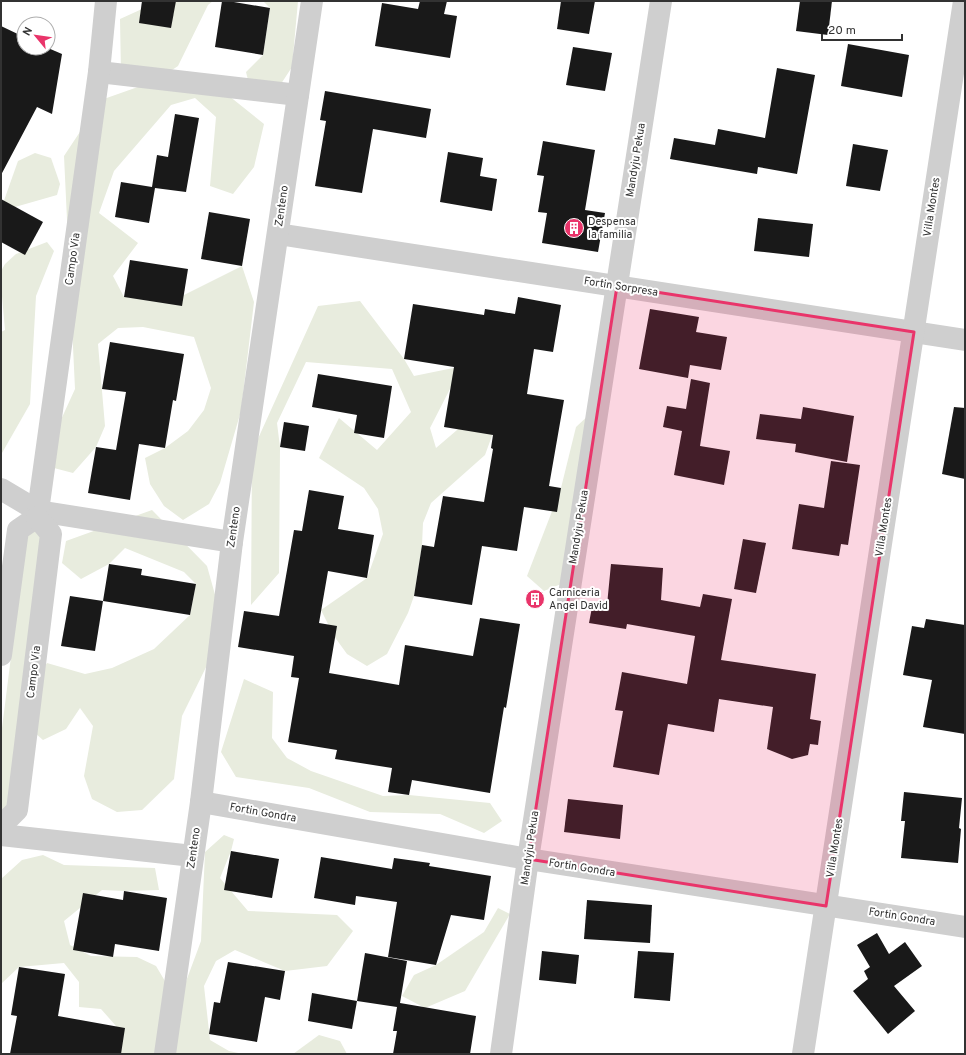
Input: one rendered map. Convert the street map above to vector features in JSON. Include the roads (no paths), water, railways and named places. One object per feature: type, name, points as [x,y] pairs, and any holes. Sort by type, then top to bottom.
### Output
[{"type":"street","name":"Campo Via","points":[[1,826],[16,810],[51,534],[37,514],[99,72],[106,1]]},
{"type":"street","name":"Zenteno","points":[[165,1054],[193,856],[232,542],[312,1]]},
{"type":"street","name":"Mandyju Pekua","points":[[501,1054],[528,859],[661,1]]},
{"type":"street","name":"Villa Montes","points":[[803,1054],[964,1]]},
{"type":"street","points":[[99,72],[298,95]]},
{"type":"street","name":"Fortin Sorpresa","points":[[278,234],[965,340]]},
{"type":"street","points":[[1,489],[37,514],[232,542]]},
{"type":"street","points":[[1,655],[18,530],[37,514]]},
{"type":"street","name":"Fortin Gondra","points":[[200,802],[528,859],[965,927]]},
{"type":"street","points":[[1,835],[193,856]]},
{"type":"place","name":"Despensa la familia","points":[[574,228]]},
{"type":"place","name":"Carniceria Angel David","points":[[535,599]]}]
